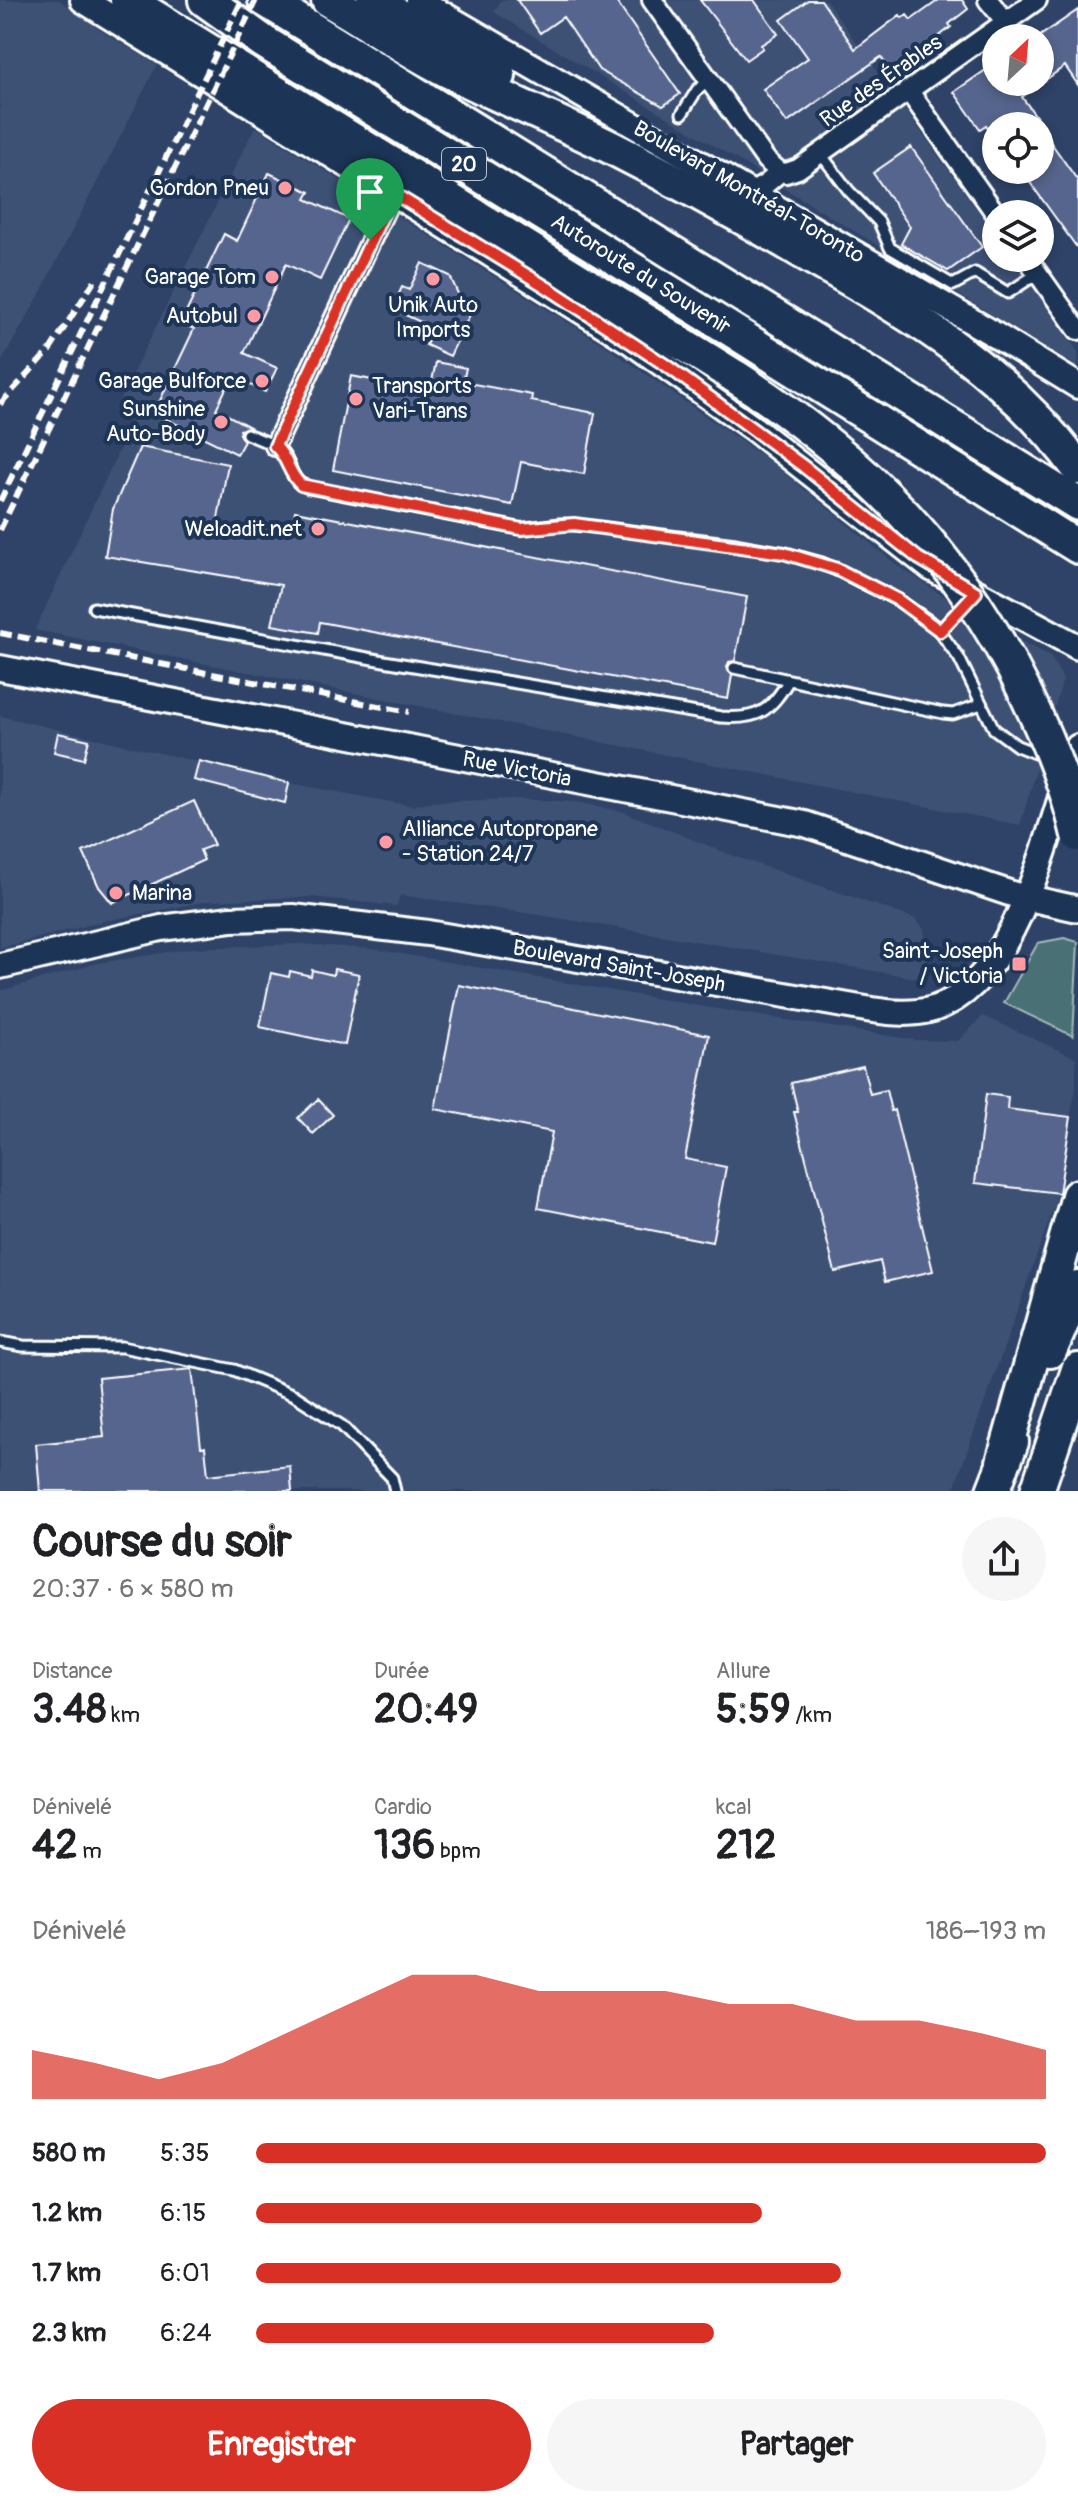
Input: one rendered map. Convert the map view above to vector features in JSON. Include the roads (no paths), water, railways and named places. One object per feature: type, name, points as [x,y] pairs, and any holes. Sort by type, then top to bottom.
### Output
[{"type":"highway","points":[[127,0],[736,377],[806,424],[839,451],[894,502],[940,555],[994,633],[1046,736],[1078,835]]},
{"type":"highway","points":[[148,0],[191,37]]},
{"type":"highway","name":"Autoroute du Souvenir","points":[[205,0],[273,48],[1078,547]]},
{"type":"highway","name":"Autoroute du Souvenir","points":[[265,0],[1078,504]]},
{"type":"highway","points":[[328,0],[445,70],[610,147],[788,243],[903,310],[950,342],[1019,400],[1078,468]]},
{"type":"highway","points":[[373,0],[610,147]]},
{"type":"highway","points":[[998,1476],[1078,1196]]},
{"type":"highway","points":[[998,1476],[1078,1287]]},
{"type":"highway","points":[[1037,1491],[1078,1370]]},
{"type":"highway","points":[[1045,1491],[1078,1423]]},
{"type":"main road","points":[[83,0],[643,349],[803,466],[918,558],[1078,647]]},
{"type":"main road","name":"Boulevard Montréal-Toronto","points":[[418,0],[1078,386]]},
{"type":"main road","name":"Rue Victoria","points":[[0,668],[805,824],[1026,899],[1078,909]]},
{"type":"main road","name":"Boulevard Saint-Joseph","points":[[0,966],[170,926],[231,919],[293,917],[428,933],[849,1007],[909,1013],[945,1004],[970,988],[1001,951],[1026,899],[1074,757]]},
{"type":"street","points":[[652,0],[766,160],[780,172]]},
{"type":"street","points":[[988,0],[1006,22]]},
{"type":"street","name":"Rue des Érables","points":[[751,193],[780,172],[794,171],[1037,0]]},
{"type":"street","points":[[908,90],[986,200]]},
{"type":"street","points":[[275,446],[393,193]]},
{"type":"street","points":[[1037,272],[1078,330]]},
{"type":"lane","points":[[682,114],[697,90],[710,81]]},
{"type":"lane","points":[[820,153],[849,191],[879,222],[890,248],[953,285],[975,273],[1008,293],[1027,272]]},
{"type":"lane","points":[[247,434],[275,446],[285,455],[293,478],[309,488],[521,529],[574,524],[729,543],[806,558],[837,569],[898,600],[940,631],[959,658],[994,729],[1008,741],[1026,751],[1074,757]]},
{"type":"lane","points":[[940,631],[976,592]]},
{"type":"lane","points":[[94,608],[384,661],[721,717],[748,718],[759,714],[776,701],[789,680]]},
{"type":"lane","points":[[734,668],[943,713],[953,714],[981,704]]},
{"type":"lane","points":[[0,1342],[23,1346],[122,1347],[234,1370],[294,1395],[342,1426],[392,1478],[395,1491]]},
{"type":"railway","points":[[0,501],[242,0]]},
{"type":"railway","points":[[0,530],[256,0]]},
{"type":"railway","points":[[0,404],[50,350],[95,280]]},
{"type":"railway","points":[[0,633],[409,712]]},
{"type":"place","name":"Gordon Pneu","points":[[285,188]]},
{"type":"place","name":"Garage Tom","points":[[272,277]]},
{"type":"place","name":"Unik Auto Imports","points":[[433,279]]},
{"type":"place","name":"Autobul","points":[[254,316]]},
{"type":"place","name":"Garage Bulforce","points":[[262,381]]},
{"type":"place","name":"Transports Vari-Trans","points":[[356,399]]},
{"type":"place","name":"Sunshine Auto-Body","points":[[221,422]]},
{"type":"place","name":"Weloadit.net","points":[[318,529]]},
{"type":"place","name":"Alliance Autopropane - Station 24/7","points":[[386,842]]},
{"type":"place","name":"Marina","points":[[116,893]]},
{"type":"place","name":"Saint-Joseph / Victoria","points":[[1019,964]]}]
